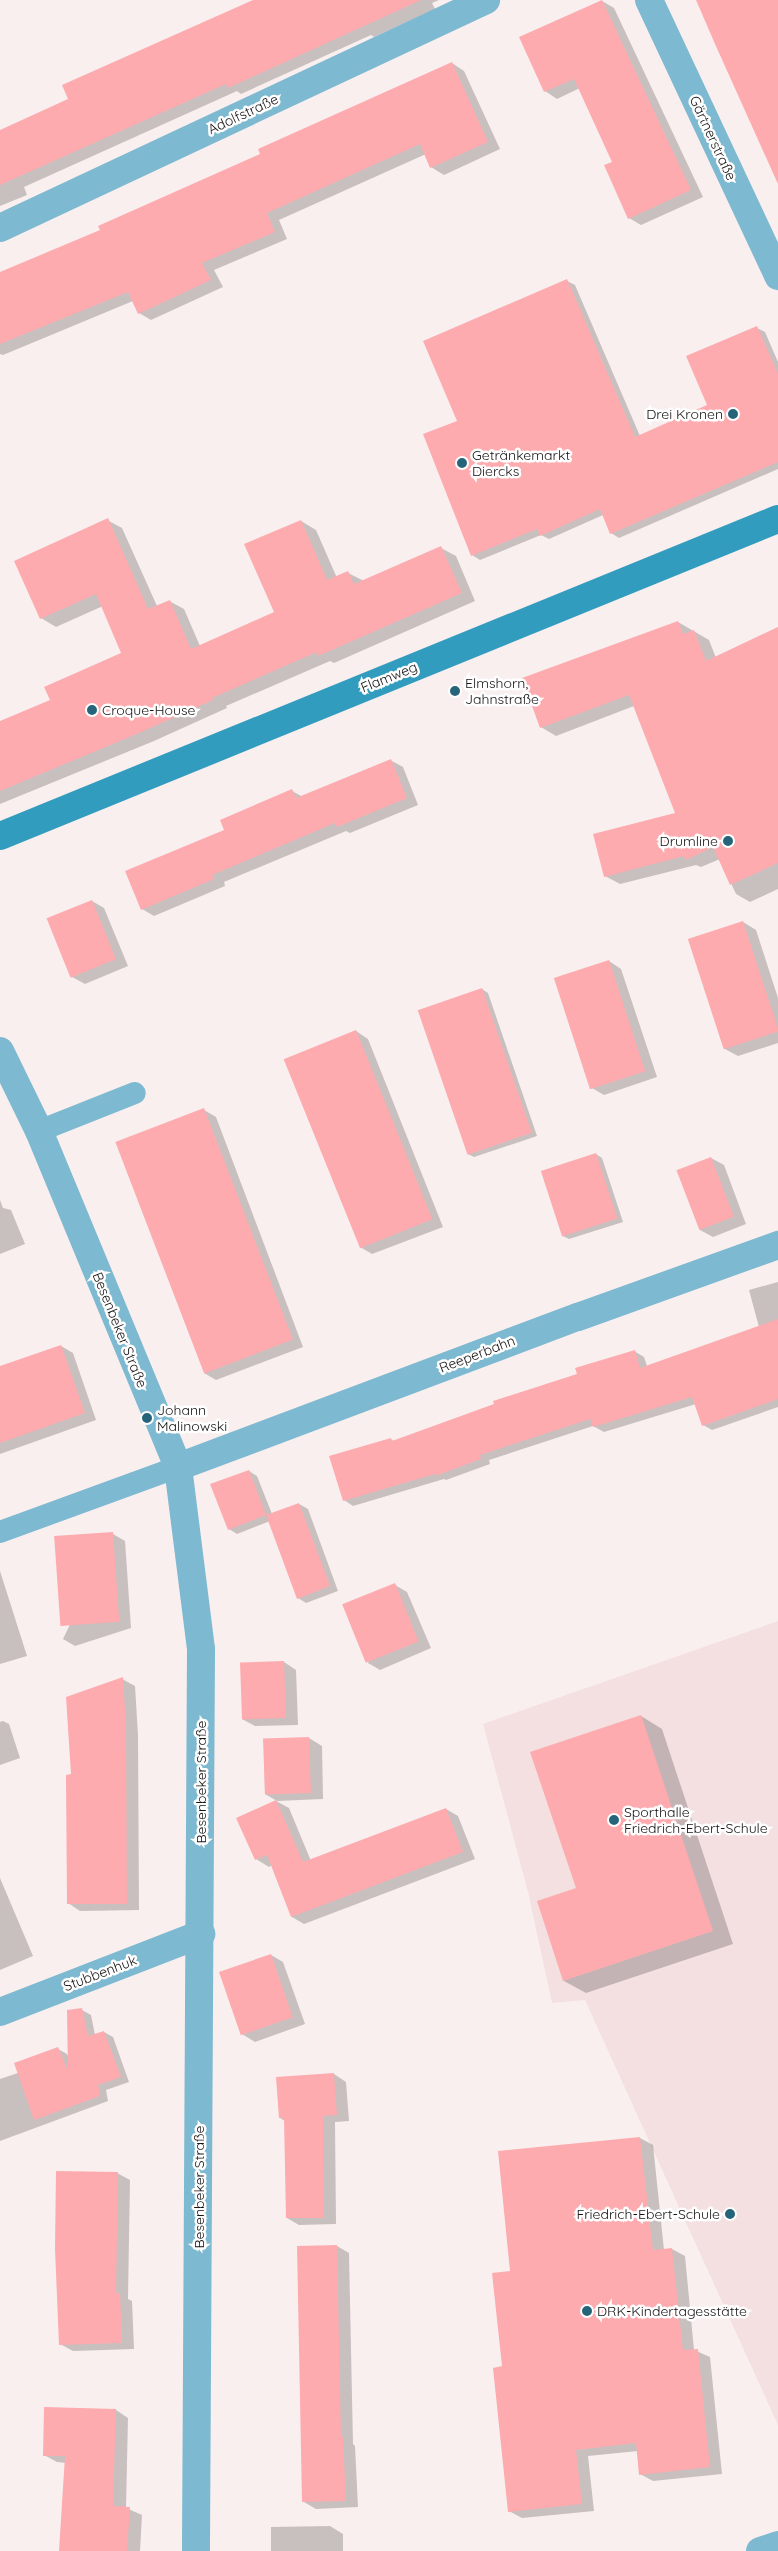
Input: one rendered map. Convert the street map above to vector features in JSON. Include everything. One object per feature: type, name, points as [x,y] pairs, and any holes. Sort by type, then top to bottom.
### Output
[{"type":"main road","name":"Flamweg","points":[[0,836],[778,518]]},
{"type":"street","name":"Adolfstraße","points":[[0,228],[486,0]]},
{"type":"street","name":"Gärtnerstraße","points":[[649,0],[778,276]]},
{"type":"street","name":"Besenbeker Straße","points":[[0,1051],[38,1131],[153,1412],[178,1467],[201,1650],[201,1934],[196,2551]]},
{"type":"street","name":"Reeperbahn","points":[[178,1467],[578,1317],[778,1245]]},
{"type":"street","name":"Stubbenhuk","points":[[0,2012],[201,1934]]},
{"type":"street","points":[[760,2551],[778,2545]]},
{"type":"lane","points":[[38,1131],[135,1093]]},
{"type":"lane","points":[[0,1532],[178,1467]]},
{"type":"shaded area","name":"Friedrich-Ebert-Schule","points":[[778,1621],[778,2425],[585,2000],[552,2003],[528,1892],[483,1724]]},
{"type":"building","points":[[253,0],[421,0],[228,88],[226,84],[0,185],[0,130],[68,99],[62,85]]},
{"type":"building","points":[[602,0],[691,190],[628,219],[604,165],[612,162],[574,79],[544,92],[519,37]]},
{"type":"building","points":[[696,0],[778,0],[778,184],[715,44]]},
{"type":"building","points":[[452,62],[488,142],[430,168],[420,144],[267,213],[275,232],[202,263],[211,280],[138,314],[128,292],[0,344],[0,272],[100,230],[98,226],[260,154],[258,149]]},
{"type":"building","points":[[567,279],[635,437],[707,405],[686,356],[757,326],[778,374],[778,462],[610,534],[600,509],[540,536],[537,529],[471,556],[423,434],[457,421],[423,341]]},
{"type":"building","points":[[108,518],[148,609],[170,600],[191,649],[274,612],[244,544],[301,520],[327,580],[348,571],[354,584],[441,546],[462,593],[318,656],[317,652],[212,698],[213,700],[139,733],[0,791],[0,721],[50,700],[44,687],[121,653],[96,594],[40,619],[14,561]]},
{"type":"building","points":[[678,621],[683,634],[694,630],[706,661],[778,627],[778,863],[730,885],[713,847],[686,860],[684,856],[604,877],[593,834],[675,813],[629,695],[540,728],[522,678]]},
{"type":"building","points":[[391,759],[407,798],[337,827],[335,823],[212,875],[214,879],[141,910],[125,871],[224,830],[220,820],[292,789],[296,798]]},
{"type":"building","points":[[92,900],[116,959],[71,978],[47,918]]},
{"type":"building","points":[[743,921],[778,1032],[724,1049],[688,939]]},
{"type":"building","points":[[609,960],[645,1071],[590,1089],[554,978]]},
{"type":"building","points":[[482,988],[532,1133],[468,1155],[418,1010]]},
{"type":"building","points":[[356,1030],[432,1219],[360,1248],[284,1059]]},
{"type":"building","points":[[204,1108],[293,1340],[204,1374],[115,1142]]},
{"type":"building","points":[[596,1153],[617,1219],[562,1237],[541,1171]]},
{"type":"building","points":[[711,1157],[734,1217],[699,1230],[676,1170]]},
{"type":"building","points":[[778,1319],[778,1399],[702,1426],[692,1397],[593,1427],[590,1419],[480,1455],[481,1459],[435,1476],[435,1474],[343,1501],[329,1456],[391,1438],[392,1441],[494,1404],[493,1401],[577,1374],[575,1368],[635,1350],[640,1368]]},
{"type":"building","points":[[61,1345],[85,1413],[0,1443],[0,1366]]},
{"type":"building","points":[[249,1470],[266,1515],[228,1530],[210,1484]]},
{"type":"building","points":[[299,1503],[330,1586],[297,1599],[266,1515]]},
{"type":"building","points":[[113,1532],[119,1622],[60,1626],[54,1536]]},
{"type":"building","points":[[395,1583],[419,1641],[366,1663],[342,1604]]},
{"type":"building","points":[[284,1661],[286,1718],[242,1720],[240,1663]]},
{"type":"building","points":[[123,1677],[126,1727],[127,1904],[67,1904],[66,1775],[71,1774],[66,1697]]},
{"type":"building","name":"Sporthalle Friedrich-Ebert-Schule","points":[[641,1715],[713,1931],[563,1981],[537,1901],[576,1888],[530,1752]]},
{"type":"building","points":[[309,1737],[311,1793],[265,1795],[263,1739]]},
{"type":"building","points":[[276,1800],[303,1862],[446,1808],[463,1852],[291,1917],[267,1855],[255,1860],[236,1818]]},
{"type":"building","points":[[271,1954],[293,2017],[241,2035],[219,1972]]},
{"type":"building","points":[[82,2008],[88,2036],[104,2031],[121,2077],[98,2085],[100,2096],[34,2120],[14,2063],[58,2047],[68,2071],[67,2010]]},
{"type":"building","points":[[334,2073],[337,2115],[323,2116],[324,2218],[286,2218],[284,2118],[279,2118],[276,2077]]},
{"type":"building","name":"DRK-Kindertagesstätte","points":[[640,2137],[653,2250],[672,2248],[683,2350],[698,2349],[710,2467],[639,2475],[636,2443],[576,2450],[582,2504],[508,2512],[493,2368],[502,2366],[492,2273],[510,2271],[498,2151]]},
{"type":"building","points":[[56,2171],[118,2172],[116,2293],[120,2293],[122,2343],[59,2345],[55,2249]]},
{"type":"building","points":[[337,2245],[341,2437],[343,2437],[346,2501],[302,2502],[297,2246]]},
{"type":"building","points":[[44,2407],[116,2409],[113,2506],[130,2507],[127,2551],[59,2551],[65,2456],[43,2456]]},
{"type":"place","name":"Drei Kronen","points":[[733,414]]},
{"type":"place","name":"Getränkemarkt Diercks","points":[[462,463]]},
{"type":"place","name":"Elmshorn, Jahnstraße","points":[[455,691]]},
{"type":"place","name":"Croque-House","points":[[92,710]]},
{"type":"place","name":"Drumline","points":[[728,841]]},
{"type":"place","name":"Johann Malinowski","points":[[147,1418]]},
{"type":"place","name":"Sporthalle Friedrich-Ebert-Schule","points":[[614,1820]]},
{"type":"place","name":"Friedrich-Ebert-Schule","points":[[730,2214]]},
{"type":"place","name":"DRK-Kindertagesstätte","points":[[587,2311]]}]
